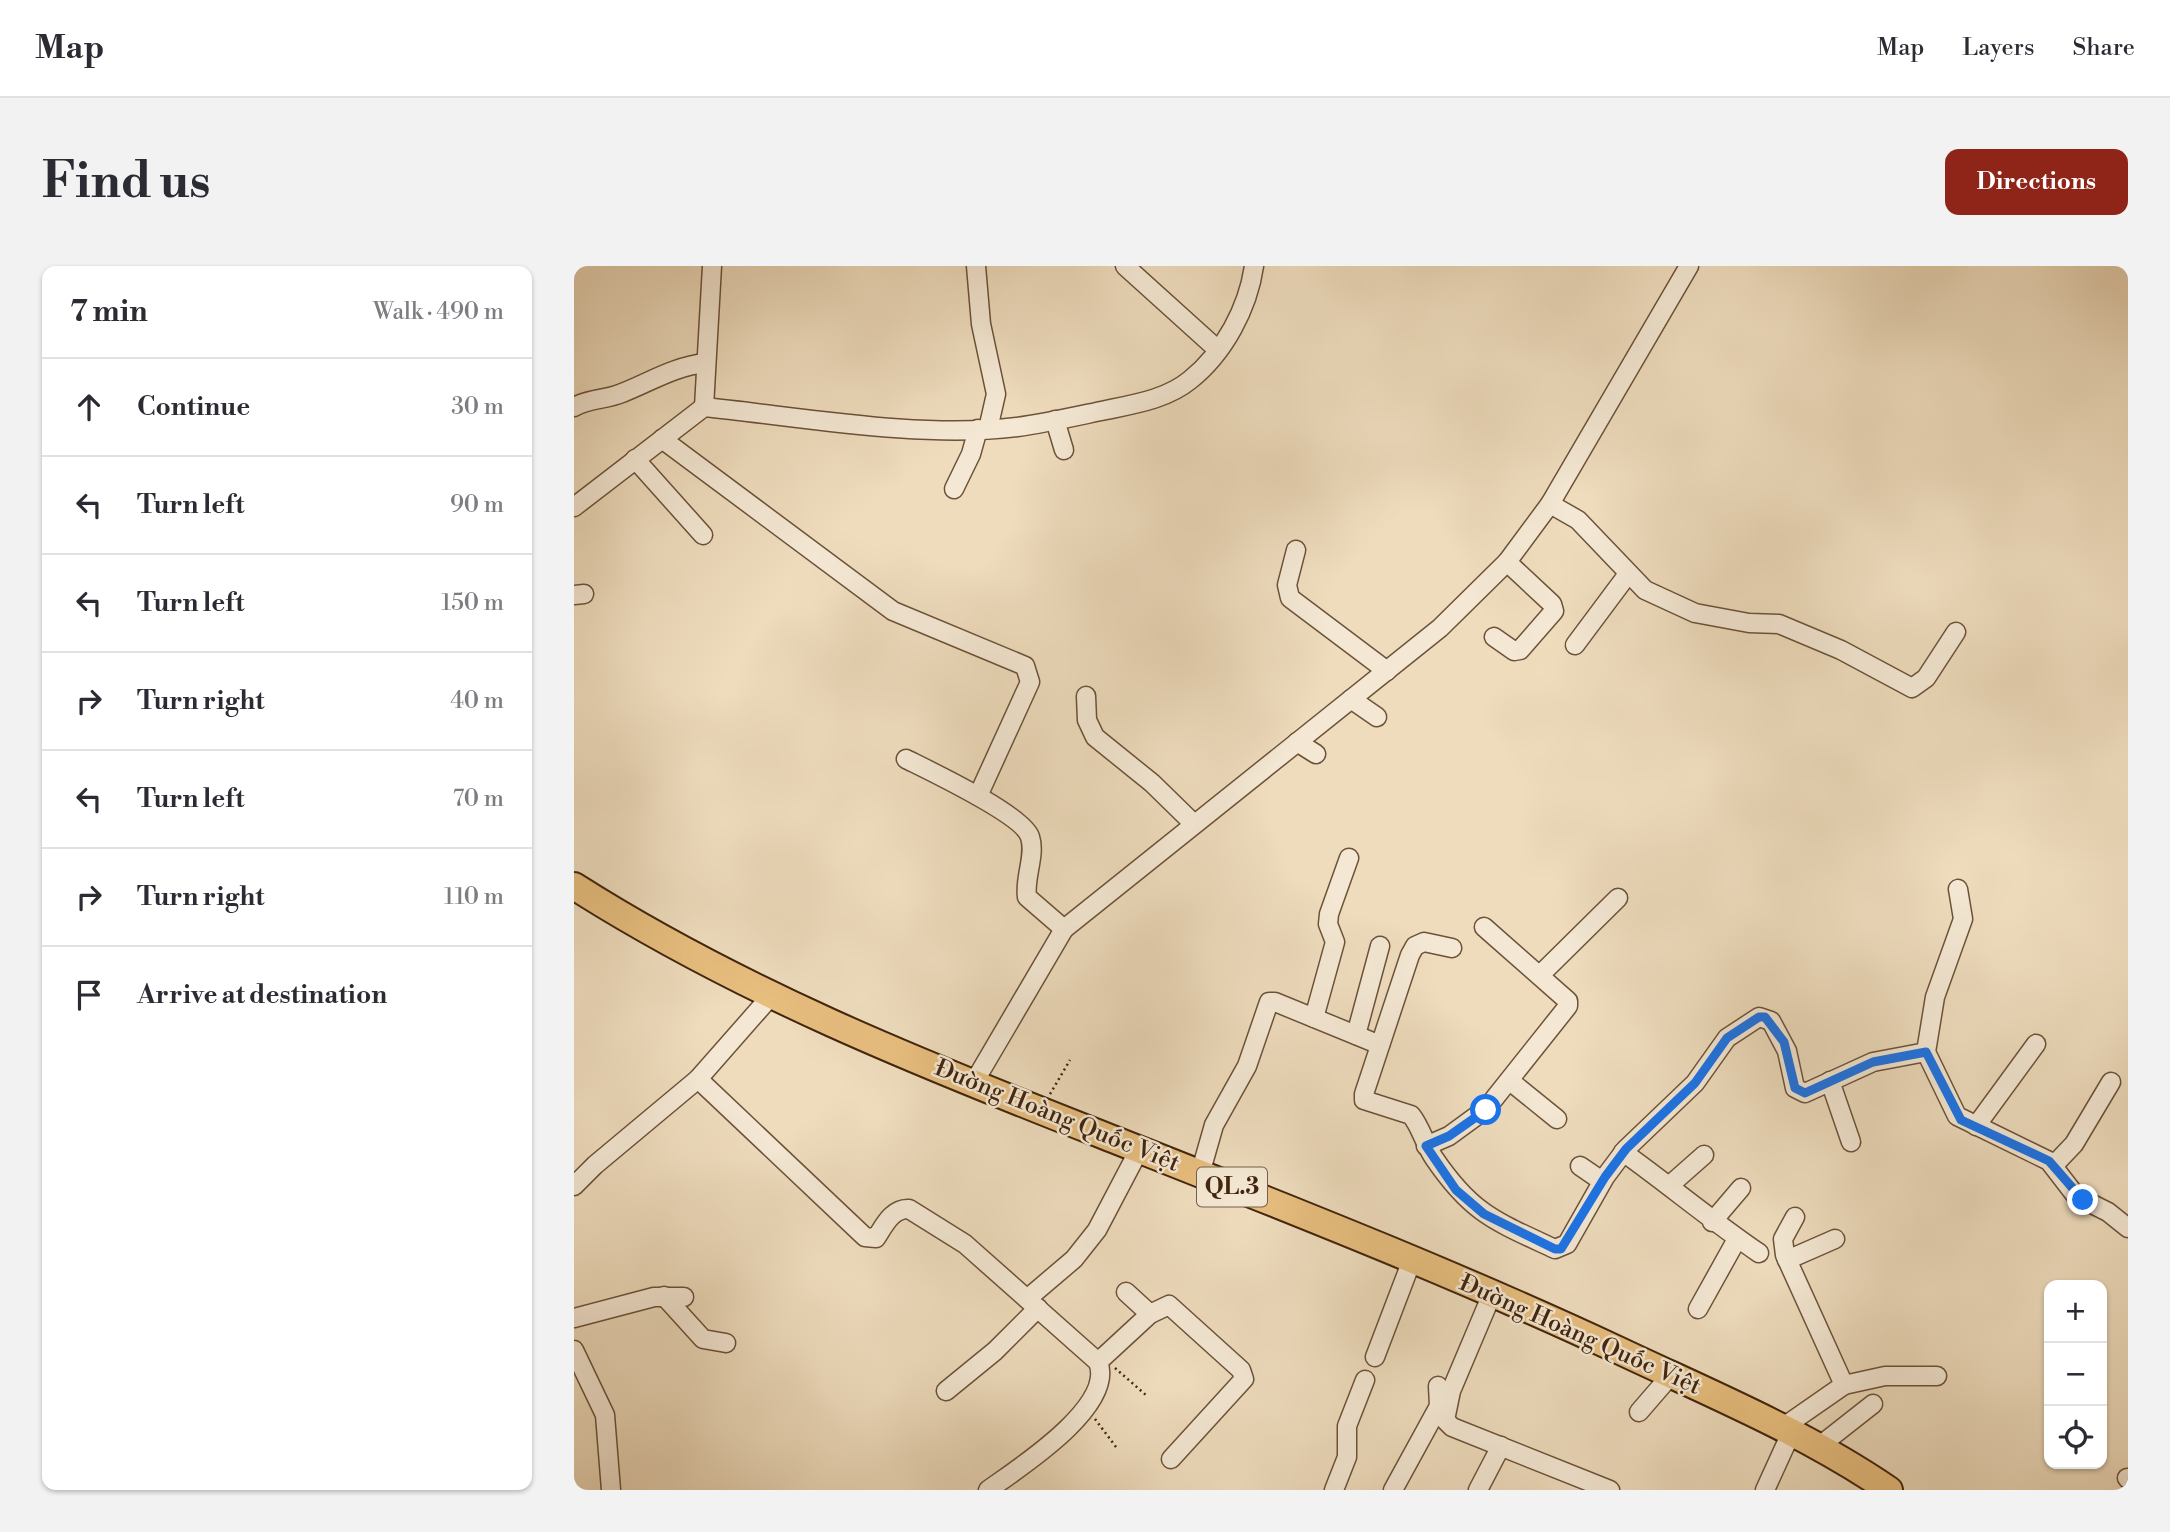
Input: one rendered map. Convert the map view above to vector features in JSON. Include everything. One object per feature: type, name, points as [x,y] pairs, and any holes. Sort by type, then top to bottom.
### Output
[{"type":"highway","name":"Đường Hoàng Quốc Việt","points":[[574,886],[642,929],[771,996],[973,1084],[1492,1294],[1671,1375],[1786,1431],[1889,1490]]},
{"type":"street","points":[[704,407],[712,266]]},
{"type":"street","points":[[954,489],[983,429],[996,394],[981,324],[976,266]]},
{"type":"street","points":[[1125,266],[1218,350]]},
{"type":"street","points":[[574,506],[704,407],[889,426],[983,429],[1055,420],[1140,403],[1166,394],[1189,381],[1218,350],[1244,304],[1254,266]]},
{"type":"street","points":[[973,1084],[1064,929],[1440,628],[1507,562],[1550,504],[1689,266]]},
{"type":"street","points":[[574,407],[588,400],[620,394],[682,367],[706,363]]},
{"type":"street","points":[[1055,420],[1063,450]]},
{"type":"street","points":[[662,439],[893,611],[1025,666],[1030,682],[978,796]]},
{"type":"street","points":[[635,459],[703,535]]},
{"type":"street","points":[[1550,504],[1578,520],[1645,590],[1695,613],[1749,623],[1779,624],[1841,650],[1912,688],[1926,678],[1956,632]]},
{"type":"street","points":[[1296,550],[1287,585],[1290,598],[1387,671]]},
{"type":"street","points":[[1494,637],[1514,651],[1520,650],[1554,611],[1552,604],[1507,562]]},
{"type":"street","points":[[1575,645],[1628,574]]},
{"type":"street","points":[[1086,696],[1087,720],[1095,737],[1152,783],[1194,824]]},
{"type":"street","points":[[1351,699],[1377,718]]},
{"type":"street","points":[[1297,742],[1316,754]]},
{"type":"street","points":[[906,759],[978,796],[1030,835],[1027,897],[1064,929]]},
{"type":"street","points":[[1314,1018],[1335,942],[1328,924],[1329,914],[1349,858]]},
{"type":"street","points":[[1958,889],[1963,919],[1935,997],[1926,1052],[1957,1116],[2054,1165],[2076,1196],[2108,1212],[2128,1228]]},
{"type":"street","points":[[1540,975],[1618,898]]},
{"type":"street","points":[[1426,1146],[1449,1136],[1486,1110],[1567,1006],[1568,1002],[1540,975],[1484,927]]},
{"type":"street","points":[[1452,948],[1424,942],[1415,946],[1380,1045],[1364,1100],[1410,1115],[1426,1146],[1456,1190],[1484,1214],[1555,1249],[1567,1244],[1602,1181],[1623,1152],[1695,1083],[1727,1038],[1759,1017],[1771,1021],[1784,1042],[1795,1088],[1805,1093],[1873,1062],[1926,1052]]},
{"type":"street","points":[[1356,1035],[1380,946]]},
{"type":"street","points":[[574,1186],[595,1165],[698,1079],[771,996]]},
{"type":"street","points":[[1200,1174],[1214,1125],[1247,1066],[1269,1002],[1275,1002],[1380,1045]]},
{"type":"street","points":[[1976,1126],[2036,1044]]},
{"type":"street","points":[[698,1079],[865,1237],[876,1238],[892,1216],[902,1208],[909,1209],[965,1244],[1032,1304],[1100,1359],[1100,1385],[1085,1406],[1052,1443],[1010,1483],[988,1490]]},
{"type":"street","points":[[1510,1081],[1557,1119]]},
{"type":"street","points":[[1830,1082],[1851,1142]]},
{"type":"street","points":[[2054,1165],[2074,1144],[2111,1082]]},
{"type":"street","points":[[946,1391],[995,1350],[1032,1304],[1074,1259],[1097,1230],[1139,1150]]},
{"type":"street","points":[[1623,1152],[1670,1185],[1712,1222],[1759,1253]]},
{"type":"street","points":[[1670,1185],[1704,1155]]},
{"type":"street","points":[[1580,1166],[1602,1181]]},
{"type":"street","points":[[1712,1222],[1741,1188]]},
{"type":"street","points":[[1795,1216],[1783,1239],[1787,1260],[1843,1385]]},
{"type":"street","points":[[1698,1309],[1737,1239]]},
{"type":"street","points":[[1787,1260],[1835,1239]]},
{"type":"street","points":[[1375,1357],[1412,1260]]},
{"type":"street","points":[[1126,1292],[1150,1314]]},
{"type":"street","points":[[1492,1294],[1451,1391],[1445,1420],[1451,1427],[1610,1490]]},
{"type":"street","points":[[664,1296],[703,1339],[726,1343]]},
{"type":"street","points":[[574,1318],[664,1296],[684,1297]]},
{"type":"street","points":[[1100,1359],[1150,1314],[1164,1305],[1173,1307],[1243,1376],[1241,1383],[1171,1459]]},
{"type":"street","points":[[574,1350],[605,1415],[611,1490]]},
{"type":"street","points":[[1639,1412],[1671,1375]]},
{"type":"street","points":[[1765,1490],[1786,1431],[1843,1385],[1885,1376],[1937,1376]]},
{"type":"street","points":[[1334,1490],[1347,1457],[1347,1426],[1365,1380]]},
{"type":"street","points":[[1393,1490],[1438,1406],[1438,1386]]},
{"type":"street","points":[[1817,1448],[1873,1404]]},
{"type":"street","points":[[1478,1490],[1501,1446]]},
{"type":"path","points":[[1040,1111],[1070,1060]]},
{"type":"path","points":[[1100,1359],[1147,1396]]},
{"type":"path","points":[[1085,1406],[1116,1447]]},
{"type":"route","points":[[1486,1110],[1449,1136],[1426,1146],[1456,1190],[1468,1202],[1500,1224],[1555,1249],[1561,1249],[1567,1244],[1614,1162],[1695,1083],[1727,1038],[1759,1017],[1765,1017],[1771,1021],[1784,1042],[1795,1088],[1799,1092],[1805,1093],[1882,1059],[1926,1052],[1961,1120],[2049,1161],[2071,1191],[2083,1200]]}]
